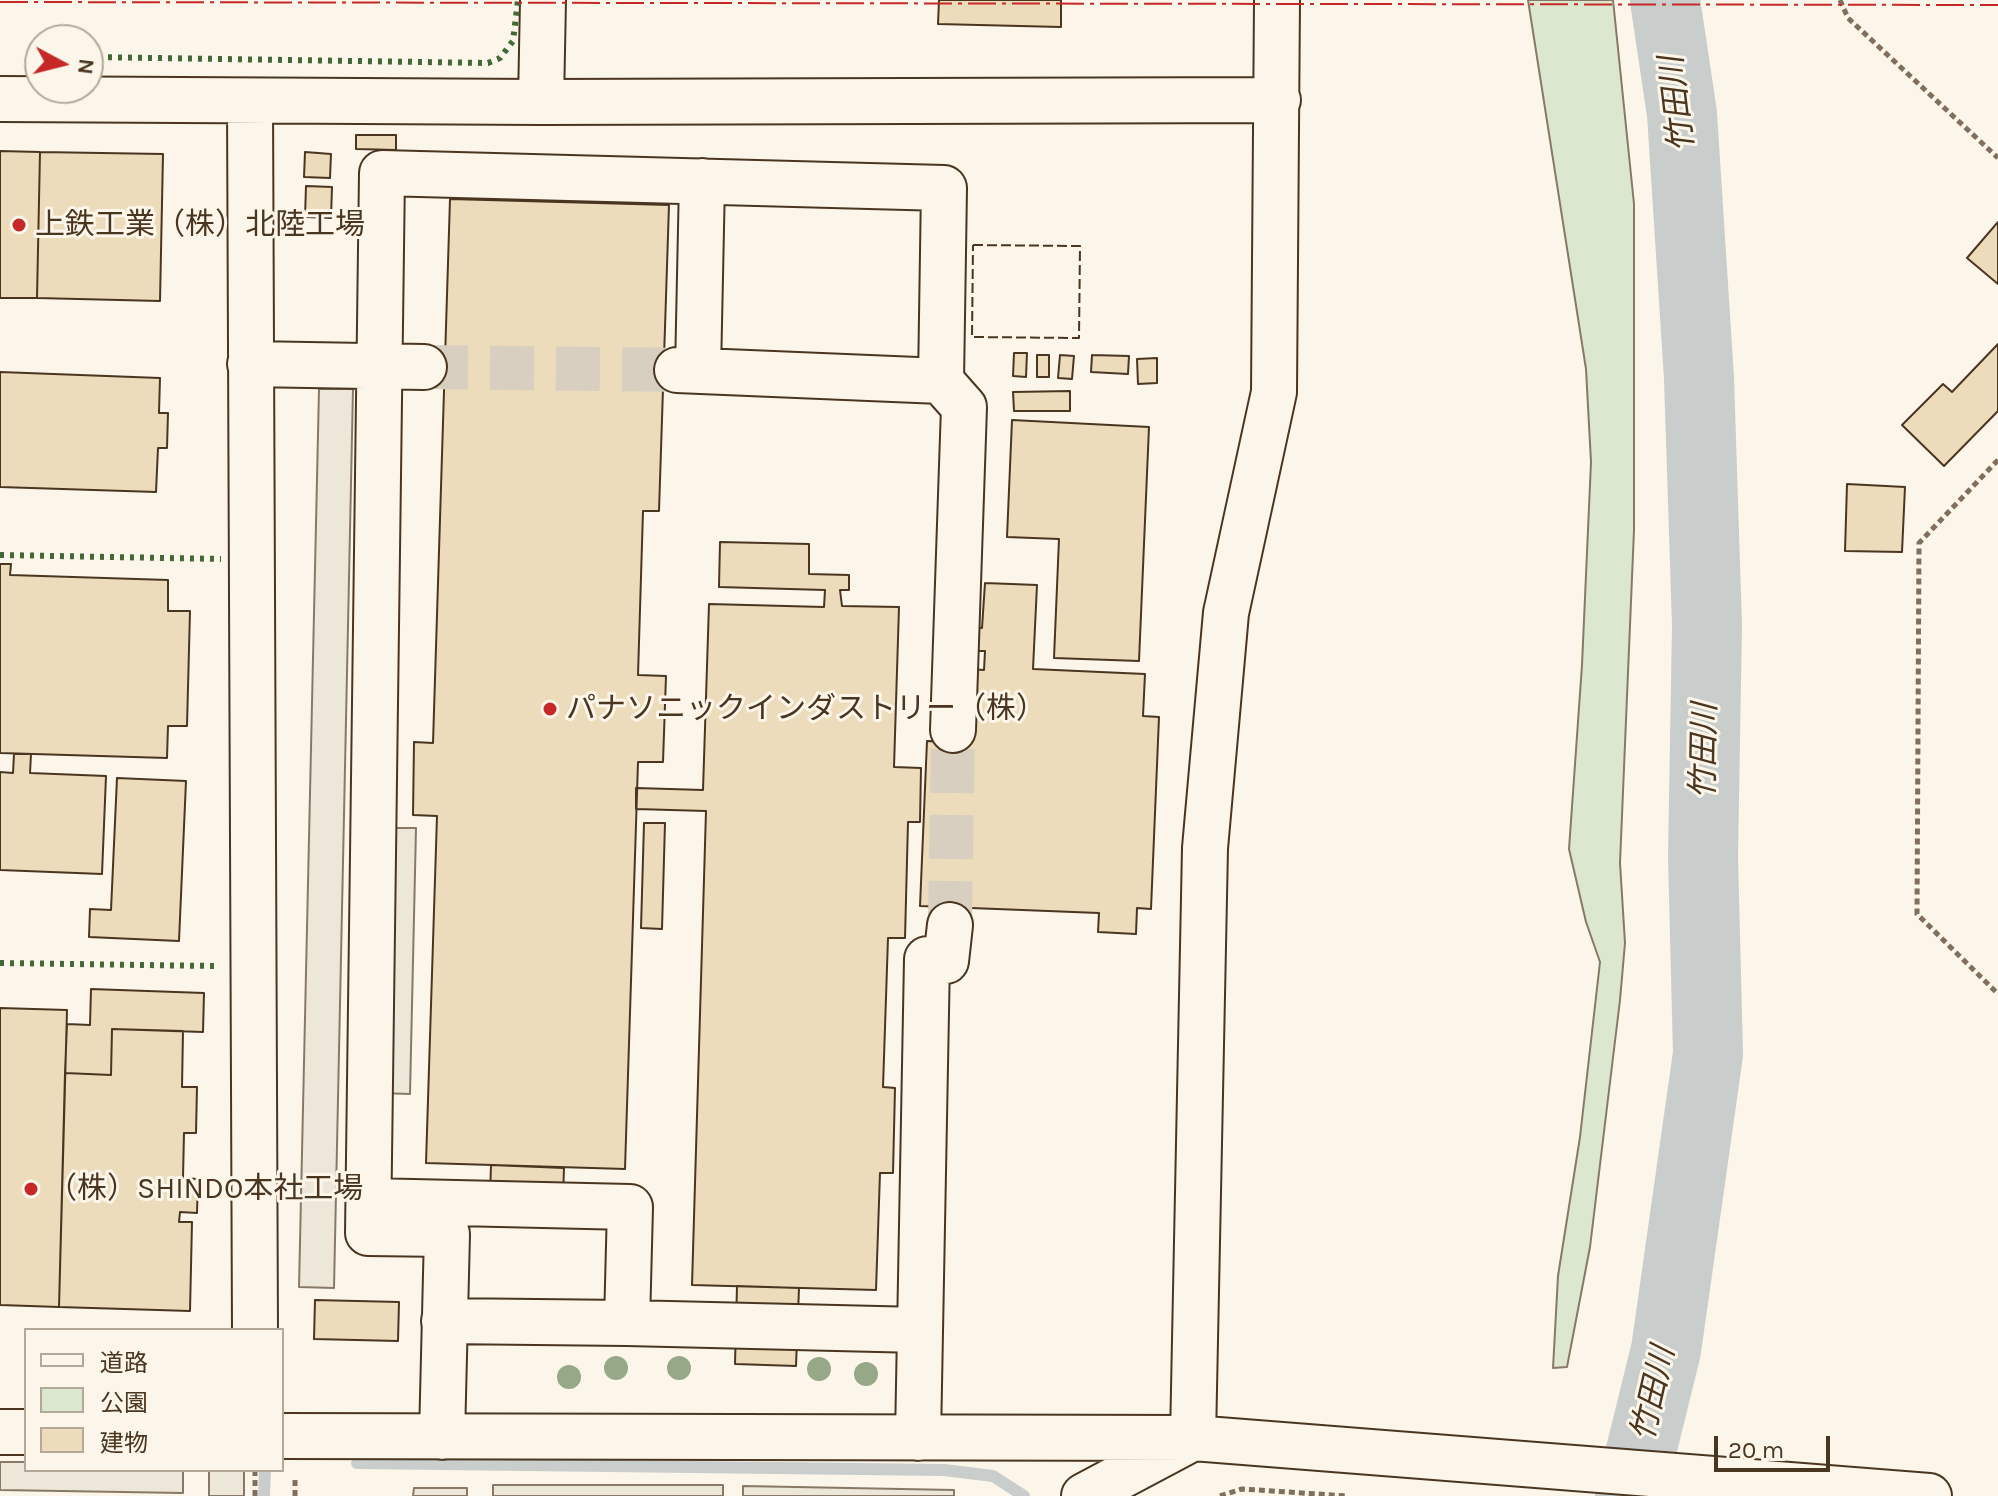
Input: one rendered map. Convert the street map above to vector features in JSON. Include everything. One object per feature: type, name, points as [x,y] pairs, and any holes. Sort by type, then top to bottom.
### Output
[{"type":"street","points":[[541,102],[543,0]]},
{"type":"street","points":[[1193,1438],[1205,848],[1226,613],[1274,392],[1277,0]]},
{"type":"street","points":[[0,99],[541,102],[1278,100]]},
{"type":"street","points":[[250,101],[255,1328]]},
{"type":"street","points":[[442,1437],[447,1234],[368,1233],[382,173],[944,188],[941,381],[964,407],[953,730]]},
{"type":"street","points":[[702,181],[688,370],[941,381]]},
{"type":"street","points":[[250,364],[424,367]]},
{"type":"street","points":[[918,1438],[927,959],[946,961],[950,925]]},
{"type":"street","points":[[369,1201],[630,1207],[627,1323]]},
{"type":"street","points":[[444,1321],[920,1330]]},
{"type":"street","points":[[0,1432],[24,1432]]},
{"type":"street","points":[[284,1436],[1193,1438],[1918,1495]]},
{"type":"street","points":[[1084,1496],[1193,1438]]},
{"type":"path","points":[[1840,0],[1848,18],[1998,158]]},
{"type":"path","points":[[1998,460],[1919,543],[1917,914],[1998,994]]},
{"type":"path","points":[[255,1472],[255,1496]]},
{"type":"path","points":[[1220,1496],[1242,1489],[1348,1496]]},
{"type":"green space","points":[[1528,0],[1613,0],[1634,204],[1634,530],[1620,863],[1625,943],[1590,1247],[1567,1367],[1553,1368],[1558,1276],[1580,1137],[1600,962],[1586,922],[1569,849],[1582,665],[1591,462],[1586,369]]},
{"type":"shaded area","points":[[319,389],[353,389],[334,1288],[299,1287]]},
{"type":"shaded area","points":[[384,828],[416,828],[410,1094],[378,1093]]},
{"type":"shaded area","points":[[0,1462],[24,1462],[24,1472],[183,1472],[183,1493],[0,1490]]},
{"type":"shaded area","points":[[209,1472],[244,1472],[244,1496],[209,1496]]},
{"type":"shaded area","points":[[493,1485],[723,1485],[723,1496],[493,1496]]},
{"type":"shaded area","points":[[743,1486],[954,1490],[954,1496],[743,1496]]},
{"type":"shaded area","points":[[414,1488],[467,1488],[467,1496],[413,1496]]},
{"type":"building","points":[[939,0],[1061,0],[1061,27],[938,24]]},
{"type":"building","points":[[356,135],[396,135],[396,150],[356,149]]},
{"type":"building","name":"上鉄工業（株）北陸工場","points":[[0,151],[40,152],[37,298],[0,298]]},
{"type":"building","points":[[40,152],[163,154],[160,301],[37,298]]},
{"type":"building","points":[[305,152],[331,154],[330,178],[304,177]]},
{"type":"building","points":[[306,186],[332,187],[331,218],[305,217]]},
{"type":"building","name":"パナソニックインダストリー（株）","points":[[450,199],[669,205],[659,511],[643,511],[638,675],[666,676],[663,762],[638,762],[625,1169],[426,1163],[437,816],[413,815],[414,742],[433,743]]},
{"type":"building","points":[[1998,222],[1998,284],[1967,258]]},
{"type":"building","points":[[1998,344],[1998,411],[1944,466],[1902,425],[1943,384],[1952,392]]},
{"type":"building","points":[[1014,353],[1027,353],[1026,377],[1013,376]]},
{"type":"building","points":[[1037,355],[1049,355],[1049,377],[1037,377]]},
{"type":"building","points":[[1060,355],[1074,356],[1072,379],[1058,378]]},
{"type":"building","points":[[1092,355],[1129,356],[1128,374],[1091,372]]},
{"type":"building","points":[[1157,358],[1157,383],[1138,384],[1137,359]]},
{"type":"building","points":[[0,372],[160,378],[159,413],[168,413],[167,448],[158,448],[156,492],[0,487]]},
{"type":"building","points":[[1070,391],[1070,411],[1014,411],[1013,392]]},
{"type":"building","points":[[1012,420],[1149,427],[1139,661],[1054,658],[1059,539],[1007,537]]},
{"type":"building","points":[[1847,484],[1905,487],[1902,552],[1845,551]]},
{"type":"building","name":"パナソニックインダストリー（株）","points":[[720,542],[809,544],[809,574],[849,575],[849,590],[840,590],[842,606],[899,607],[894,767],[921,768],[920,822],[908,822],[905,938],[888,938],[883,1087],[895,1088],[893,1173],[880,1173],[876,1290],[692,1285],[706,811],[636,809],[636,788],[703,790],[709,604],[824,607],[825,590],[719,587]]},
{"type":"building","points":[[0,564],[11,564],[10,575],[168,580],[168,611],[190,611],[187,726],[168,726],[167,758],[0,753]]},
{"type":"building","name":"パナソニックインダストリー（株）","points":[[985,583],[1037,585],[1033,669],[1145,674],[1143,716],[1159,717],[1151,909],[1137,908],[1136,934],[1098,932],[1099,913],[920,906],[927,741],[966,742],[969,669],[984,670],[985,651],[970,651],[971,627],[982,628]]},
{"type":"building","points":[[14,754],[31,754],[30,773],[106,776],[102,874],[0,870],[0,772],[13,773]]},
{"type":"building","points":[[117,778],[186,781],[179,941],[89,937],[90,909],[111,910]]},
{"type":"building","points":[[644,823],[665,823],[662,929],[641,928]]},
{"type":"building","points":[[91,989],[204,993],[203,1032],[112,1029],[111,1075],[65,1073],[67,1024],[90,1025]]},
{"type":"building","name":"（株）SHINDO本社工場","points":[[0,1008],[67,1010],[59,1307],[0,1305]]},
{"type":"building","points":[[112,1029],[183,1031],[182,1087],[197,1087],[196,1133],[184,1133],[183,1178],[198,1179],[197,1213],[180,1212],[179,1222],[192,1222],[190,1311],[59,1307],[65,1073],[111,1075]]},
{"type":"building","points":[[491,1165],[564,1168],[562,1227],[489,1225]]},
{"type":"building","points":[[737,1286],[799,1288],[796,1366],[735,1364]]},
{"type":"building","points":[[315,1300],[399,1302],[398,1341],[314,1339]]},
{"type":"waterway","name":"竹田川","points":[[1630,1496],[1666,1350],[1708,1054],[1703,856],[1707,625],[1699,378],[1682,114],[1665,0]]},
{"type":"waterway","points":[[357,1463],[944,1470],[993,1476],[1024,1496]]},
{"type":"waterway","points":[[264,1496],[265,1472]]},
{"type":"tunnel","points":[[424,367],[677,370]]},
{"type":"tunnel","points":[[950,925],[953,730]]},
{"type":"hedge","points":[[104,57],[488,63],[500,58],[513,41],[518,0]]},
{"type":"hedge","points":[[0,555],[221,559]]},
{"type":"hedge","points":[[0,963],[214,966]]},
{"type":"fence","points":[[973,245],[1080,246],[1079,338],[972,337],[973,245]]},
{"type":"power","points":[[0,2],[1998,5]]},
{"type":"place","name":"上鉄工業（株）北陸工場","points":[[19,225]]},
{"type":"place","name":"パナソニックインダストリー（株）","points":[[550,709]]},
{"type":"place","name":"（株）SHINDO本社工場","points":[[31,1189]]}]
